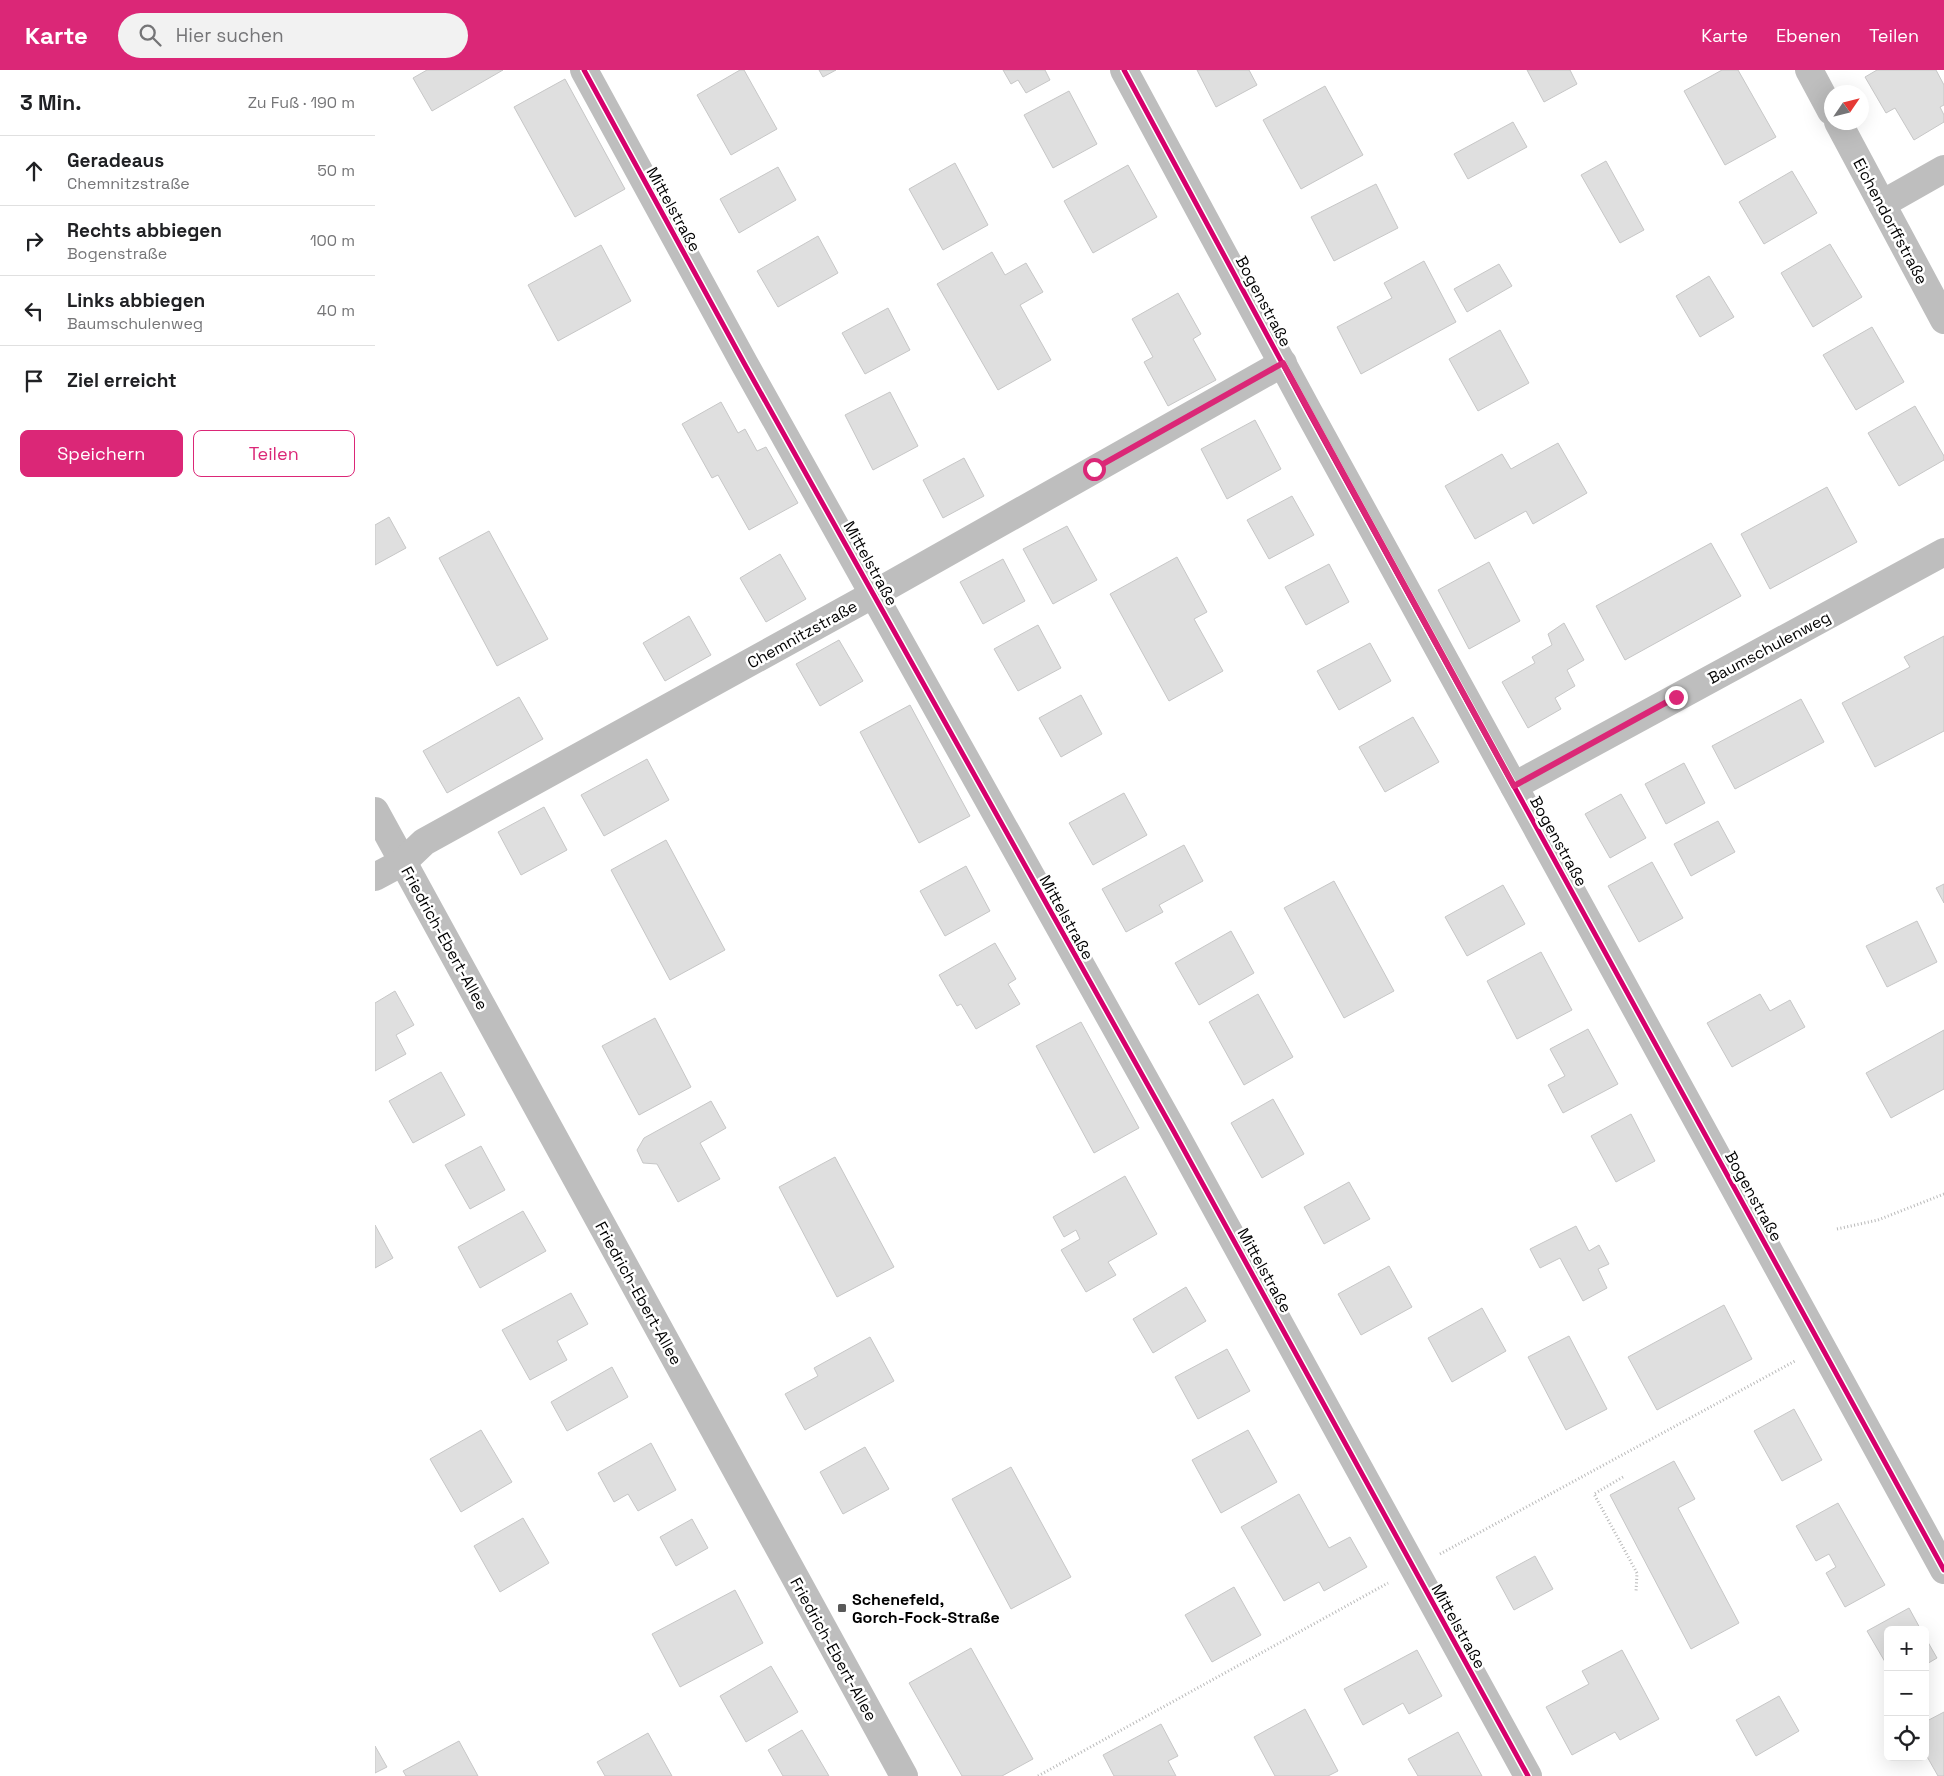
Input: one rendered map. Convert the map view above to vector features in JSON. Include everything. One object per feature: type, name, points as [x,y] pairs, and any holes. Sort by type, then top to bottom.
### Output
[{"type":"street","name":"Mittelstraße","points":[[584,70],[744,363],[1178,1139],[1528,1776]]},
{"type":"street","name":"Bogenstraße","points":[[1124,70],[1944,1570]]},
{"type":"street","points":[[1809,70],[1824,98]]},
{"type":"street","name":"Eichendorffstraße","points":[[1842,130],[1944,320]]},
{"type":"street","points":[[1882,204],[1944,169]]},
{"type":"street","name":"Chemnitzstraße","points":[[375,877],[403,862],[424,842],[874,594],[1283,363]]},
{"type":"street","name":"Baumschulenweg","points":[[1514,786],[1944,552]]},
{"type":"street","name":"Friedrich-Ebert-Allee","points":[[375,811],[904,1776]]},
{"type":"path","points":[[1837,1229],[1878,1220],[1944,1194]]},
{"type":"path","points":[[1432,1558],[1800,1359]]},
{"type":"path","points":[[1623,1477],[1594,1494],[1637,1573],[1636,1592]]},
{"type":"path","points":[[1038,1776],[1391,1582]]},
{"type":"building","points":[[427,70],[503,70],[432,111],[413,78]]},
{"type":"building","points":[[740,70],[744,70],[777,129],[731,155],[697,95]]},
{"type":"building","points":[[819,70],[836,70],[823,77]]},
{"type":"building","points":[[1003,70],[1045,70],[1050,80],[1026,93],[1018,80],[1011,84]]},
{"type":"building","points":[[1197,70],[1249,70],[1257,85],[1216,107]]},
{"type":"building","points":[[1527,70],[1570,70],[1577,84],[1544,102]]},
{"type":"building","points":[[1722,70],[1738,70],[1776,137],[1725,165],[1684,91]]},
{"type":"building","points":[[1877,70],[1936,70],[1944,85],[1944,105],[1940,107],[1944,115],[1944,122],[1914,140],[1895,108],[1886,113],[1865,77]]},
{"type":"building","points":[[565,79],[625,189],[575,217],[514,107]]},
{"type":"building","points":[[1325,86],[1363,155],[1301,189],[1263,120]]},
{"type":"building","points":[[1069,91],[1097,144],[1053,168],[1024,115]]},
{"type":"building","points":[[1513,122],[1527,147],[1468,179],[1454,154]]},
{"type":"building","points":[[1606,161],[1644,230],[1620,243],[1581,175]]},
{"type":"building","points":[[955,163],[988,225],[943,250],[909,189]]},
{"type":"building","points":[[1128,165],[1157,217],[1093,253],[1064,201]]},
{"type":"building","points":[[778,167],[796,200],[739,233],[720,199]]},
{"type":"building","points":[[1792,171],[1817,213],[1764,244],[1739,202]]},
{"type":"building","points":[[1376,184],[1398,228],[1334,261],[1311,217]]},
{"type":"building","points":[[818,236],[838,273],[778,307],[757,271]]},
{"type":"building","points":[[1830,244],[1862,297],[1813,327],[1781,273]]},
{"type":"building","points":[[601,245],[631,301],[558,341],[528,285]]},
{"type":"building","points":[[992,252],[1005,275],[1026,263],[1043,292],[1020,305],[1051,360],[998,390],[937,284]]},
{"type":"building","points":[[1424,261],[1456,322],[1361,374],[1337,327],[1392,298],[1384,283]]},
{"type":"building","points":[[1499,264],[1512,286],[1467,312],[1454,289]]},
{"type":"building","points":[[1709,276],[1734,317],[1700,337],[1676,296]]},
{"type":"building","points":[[1178,293],[1201,334],[1193,339],[1216,380],[1168,406],[1144,362],[1153,357],[1132,319]]},
{"type":"building","points":[[888,308],[910,350],[865,374],[842,333]]},
{"type":"building","points":[[1872,327],[1904,382],[1856,410],[1823,355]]},
{"type":"building","points":[[1500,330],[1529,383],[1478,411],[1449,359]]},
{"type":"building","points":[[890,392],[918,446],[873,470],[845,415]]},
{"type":"building","points":[[721,402],[738,433],[745,429],[757,451],[766,447],[798,503],[749,530],[718,475],[712,478],[682,424]]},
{"type":"building","points":[[1915,406],[1944,456],[1944,460],[1899,486],[1868,433]]},
{"type":"building","points":[[1255,420],[1281,469],[1227,499],[1201,449]]},
{"type":"building","points":[[1558,443],[1587,493],[1533,524],[1526,511],[1475,539],[1445,486],[1502,454],[1511,469]]},
{"type":"building","points":[[964,458],[984,496],[943,518],[923,480]]},
{"type":"building","points":[[1827,487],[1857,542],[1770,589],[1741,534]]},
{"type":"building","points":[[1292,496],[1314,535],[1269,559],[1247,520]]},
{"type":"building","points":[[389,517],[406,548],[375,565],[375,525]]},
{"type":"building","points":[[1067,526],[1097,580],[1053,604],[1023,549]]},
{"type":"building","points":[[489,531],[548,639],[497,666],[439,558]]},
{"type":"building","points":[[1711,543],[1741,596],[1625,660],[1596,606]]},
{"type":"building","points":[[780,554],[806,599],[766,622],[740,578]]},
{"type":"building","points":[[1177,557],[1207,612],[1194,619],[1223,671],[1169,701],[1110,594]]},
{"type":"building","points":[[1003,559],[1025,601],[983,624],[960,582]]},
{"type":"building","points":[[1489,562],[1520,621],[1469,649],[1438,590]]},
{"type":"building","points":[[1329,564],[1349,602],[1306,625],[1285,587]]},
{"type":"building","points":[[689,616],[711,655],[665,681],[643,643]]},
{"type":"building","points":[[1564,623],[1584,660],[1567,670],[1575,686],[1555,698],[1561,709],[1528,728],[1502,682],[1535,663],[1532,657],[1552,645],[1548,634]]},
{"type":"building","points":[[1038,625],[1061,668],[1018,691],[994,649]]},
{"type":"building","points":[[1944,636],[1944,731],[1875,767],[1842,703],[1910,667],[1904,657]]},
{"type":"building","points":[[839,640],[863,681],[820,706],[796,664]]},
{"type":"building","points":[[1370,643],[1391,681],[1339,710],[1317,671]]},
{"type":"building","points":[[1081,695],[1102,734],[1061,757],[1039,718]]},
{"type":"building","points":[[519,697],[543,739],[447,793],[423,751]]},
{"type":"building","points":[[1801,699],[1824,742],[1735,789],[1712,746]]},
{"type":"building","points":[[910,705],[970,816],[919,843],[860,732]]},
{"type":"building","points":[[1413,717],[1439,762],[1385,792],[1359,747]]},
{"type":"building","points":[[647,759],[669,800],[604,836],[581,795]]},
{"type":"building","points":[[1684,763],[1705,803],[1666,824],[1645,784]]},
{"type":"building","points":[[1124,793],[1147,835],[1093,865],[1069,823]]},
{"type":"building","points":[[1621,794],[1646,838],[1610,858],[1585,814]]},
{"type":"building","points":[[544,807],[567,850],[521,875],[498,832]]},
{"type":"building","points":[[1718,821],[1735,852],[1691,876],[1674,844]]},
{"type":"building","points":[[666,840],[725,950],[670,980],[611,870]]},
{"type":"building","points":[[1184,845],[1203,881],[1159,905],[1163,912],[1126,932],[1102,889]]},
{"type":"building","points":[[1652,862],[1683,918],[1639,942],[1608,886]]},
{"type":"building","points":[[966,866],[990,911],[945,936],[920,891]]},
{"type":"building","points":[[1334,881],[1394,991],[1344,1018],[1284,908]]},
{"type":"building","points":[[1944,884],[1944,903],[1936,888]]},
{"type":"building","points":[[1503,885],[1525,924],[1467,956],[1445,917]]},
{"type":"building","points":[[1917,921],[1937,962],[1887,987],[1866,946]]},
{"type":"building","points":[[1231,931],[1254,973],[1199,1005],[1175,963]]},
{"type":"building","points":[[995,943],[1016,979],[1008,984],[1020,1004],[976,1029],[961,1004],[957,1006],[939,975]]},
{"type":"building","points":[[1541,952],[1572,1010],[1517,1039],[1487,981]]},
{"type":"building","points":[[395,991],[414,1025],[396,1035],[406,1054],[375,1071],[375,1003]]},
{"type":"building","points":[[1258,994],[1293,1057],[1244,1085],[1209,1022]]},
{"type":"building","points":[[1760,994],[1770,1011],[1790,1000],[1805,1027],[1732,1067],[1707,1023]]},
{"type":"building","points":[[655,1018],[691,1087],[639,1115],[602,1046]]},
{"type":"building","points":[[1081,1022],[1139,1128],[1094,1153],[1036,1046]]},
{"type":"building","points":[[1588,1029],[1618,1084],[1563,1113],[1548,1085],[1565,1076],[1550,1049]]},
{"type":"building","points":[[1944,1030],[1944,1089],[1891,1118],[1866,1073]]},
{"type":"building","points":[[441,1072],[465,1115],[413,1143],[389,1101]]},
{"type":"building","points":[[1273,1099],[1304,1154],[1262,1178],[1231,1123]]},
{"type":"building","points":[[711,1101],[726,1128],[700,1143],[720,1179],[678,1202],[657,1164],[643,1163],[637,1150],[644,1138]]},
{"type":"building","points":[[1631,1114],[1655,1161],[1616,1182],[1591,1136]]},
{"type":"building","points":[[481,1146],[505,1190],[470,1209],[445,1165]]},
{"type":"building","points":[[835,1157],[894,1267],[837,1297],[779,1187]]},
{"type":"building","points":[[1125,1176],[1157,1234],[1108,1262],[1116,1275],[1086,1292],[1061,1250],[1080,1239],[1076,1230],[1064,1237],[1053,1217]]},
{"type":"building","points":[[1349,1182],[1370,1219],[1324,1244],[1304,1207]]},
{"type":"building","points":[[523,1211],[546,1251],[480,1288],[458,1247]]},
{"type":"building","points":[[375,1225],[393,1258],[375,1268]]},
{"type":"building","points":[[1576,1226],[1589,1251],[1599,1245],[1609,1264],[1598,1269],[1607,1288],[1583,1301],[1560,1258],[1540,1268],[1530,1249]]},
{"type":"building","points":[[1389,1266],[1412,1307],[1361,1335],[1338,1294]]},
{"type":"building","points":[[1186,1287],[1206,1321],[1153,1353],[1133,1319]]},
{"type":"building","points":[[571,1293],[588,1324],[557,1341],[567,1360],[530,1380],[502,1330]]},
{"type":"building","points":[[1724,1305],[1752,1359],[1657,1410],[1628,1357]]},
{"type":"building","points":[[1482,1308],[1506,1351],[1452,1382],[1428,1338]]},
{"type":"building","points":[[1569,1336],[1607,1409],[1566,1430],[1528,1357]]},
{"type":"building","points":[[870,1337],[894,1381],[805,1430],[785,1394],[818,1376],[814,1368]]},
{"type":"building","points":[[1227,1349],[1250,1391],[1198,1419],[1175,1377]]},
{"type":"building","points":[[612,1367],[628,1397],[567,1431],[551,1402]]},
{"type":"building","points":[[1794,1409],[1822,1460],[1782,1481],[1754,1431]]},
{"type":"building","points":[[481,1430],[512,1482],[461,1512],[430,1459]]},
{"type":"building","points":[[1248,1430],[1277,1482],[1221,1513],[1192,1460]]},
{"type":"building","points":[[651,1443],[676,1490],[638,1511],[628,1494],[614,1502],[598,1473]]},
{"type":"building","points":[[865,1447],[889,1489],[843,1514],[820,1472]]},
{"type":"building","points":[[1674,1461],[1695,1499],[1678,1508],[1739,1623],[1691,1649],[1610,1495]]},
{"type":"building","points":[[1011,1467],[1071,1577],[1011,1609],[952,1499]]},
{"type":"building","points":[[1299,1494],[1329,1548],[1350,1537],[1367,1567],[1324,1591],[1319,1582],[1284,1601],[1241,1527]]},
{"type":"building","points":[[1838,1503],[1885,1585],[1845,1607],[1826,1573],[1836,1567],[1829,1554],[1816,1561],[1796,1526]]},
{"type":"building","points":[[523,1518],[549,1563],[500,1592],[474,1546]]},
{"type":"building","points":[[692,1519],[708,1548],[676,1566],[660,1537]]},
{"type":"building","points":[[1535,1556],[1553,1589],[1514,1610],[1496,1577]]},
{"type":"building","points":[[1234,1587],[1261,1635],[1212,1662],[1185,1615]]},
{"type":"building","points":[[735,1590],[763,1643],[680,1687],[652,1634]]},
{"type":"building","points":[[1909,1608],[1919,1626],[1884,1626],[1884,1660],[1867,1631]]},
{"type":"building","points":[[1929,1644],[1937,1658],[1929,1663]]},
{"type":"building","points":[[971,1648],[1033,1759],[1002,1776],[962,1776],[909,1683]]},
{"type":"building","points":[[1417,1650],[1442,1696],[1409,1714],[1403,1703],[1363,1725],[1344,1689]]},
{"type":"building","points":[[1622,1650],[1659,1719],[1620,1740],[1615,1732],[1572,1755],[1546,1707],[1589,1684],[1582,1671]]},
{"type":"building","points":[[771,1666],[798,1712],[746,1742],[720,1696]]},
{"type":"building","points":[[1779,1696],[1799,1731],[1756,1756],[1736,1720]]},
{"type":"building","points":[[1305,1709],[1338,1771],[1328,1776],[1275,1776],[1254,1737]]},
{"type":"building","points":[[1944,1712],[1944,1776],[1938,1776],[1929,1760],[1929,1720]]},
{"type":"building","points":[[1161,1724],[1178,1756],[1168,1761],[1176,1776],[1114,1776],[1103,1755]]},
{"type":"building","points":[[802,1730],[829,1776],[783,1776],[768,1750]]},
{"type":"building","points":[[1458,1732],[1482,1776],[1418,1776],[1408,1759]]},
{"type":"building","points":[[648,1733],[672,1776],[605,1776],[597,1762]]},
{"type":"building","points":[[459,1741],[478,1776],[406,1776],[403,1771]]},
{"type":"building","points":[[375,1746],[387,1767],[375,1773]]},
{"type":"cycle path","points":[[584,70],[744,363],[1173,1130],[1528,1776]]},
{"type":"cycle path","points":[[1124,70],[1308,411],[1944,1570]]},
{"type":"place","name":"Schenefeld, Gorch-Fock-Straße","points":[[842,1608]]},
{"type":"route","points":[[1094,469],[1283,363],[1514,786],[1676,697]]}]
